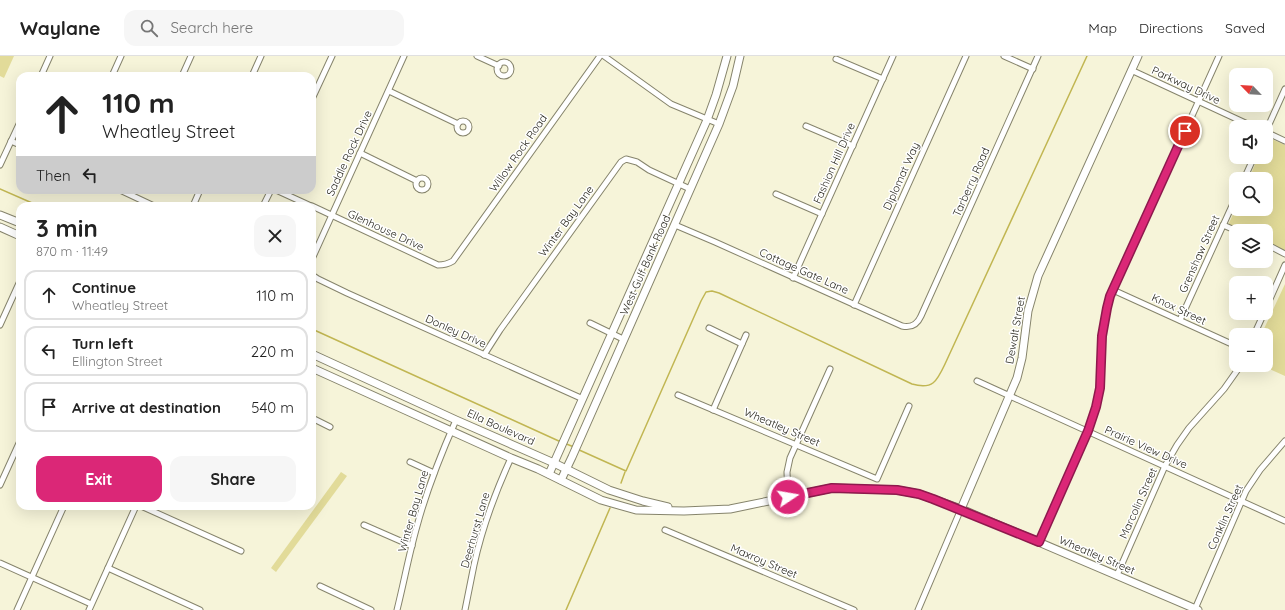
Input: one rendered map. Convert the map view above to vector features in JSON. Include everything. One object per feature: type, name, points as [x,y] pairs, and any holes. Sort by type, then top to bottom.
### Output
[{"type":"main road","name":"West Gulf Bank Road","points":[[549,474],[707,120],[727,56]]},
{"type":"main road","name":"West Gulf Bank Road","points":[[560,480],[567,469],[719,124],[733,86],[740,56]]},
{"type":"main road","name":"Dewalt Street","points":[[961,509],[1017,378],[1022,358],[1028,311],[1038,276],[1138,56]]},
{"type":"main road","points":[[0,215],[16,221]]},
{"type":"main road","points":[[0,227],[16,234]]},
{"type":"main road","name":"Ella Boulevard","points":[[316,356],[554,463],[609,490],[643,501],[684,511]]},
{"type":"main road","name":"Ella Boulevard","points":[[316,370],[549,474],[602,500],[636,510],[684,511],[730,509],[832,488],[874,489]]},
{"type":"main road","name":"Wheatley Street","points":[[874,489],[897,490],[919,494],[961,509],[1197,609]]},
{"type":"street","points":[[43,72],[50,56]]},
{"type":"street","points":[[114,72],[121,56]]},
{"type":"street","points":[[184,72],[191,56]]},
{"type":"street","points":[[254,72],[261,56]]},
{"type":"street","points":[[316,90],[332,56]]},
{"type":"street","name":"Saddle Rock Drive","points":[[316,250],[404,56]]},
{"type":"street","points":[[477,56],[499,66]]},
{"type":"street","name":"Willow Rock Road","points":[[452,261],[600,56]]},
{"type":"street","points":[[604,56],[671,104],[719,124]]},
{"type":"street","name":"Fashion Hill Drive","points":[[793,278],[894,56]]},
{"type":"street","name":"Diplomat Way","points":[[854,305],[966,56]]},
{"type":"street","points":[[1004,56],[1033,69]]},
{"type":"street","name":"Tarberry Road","points":[[921,316],[1038,56]]},
{"type":"street","points":[[1039,542],[1088,431],[1096,407],[1100,388],[1102,336],[1107,308],[1113,290],[1219,56]]},
{"type":"street","points":[[836,59],[883,79]]},
{"type":"street","name":"Parkway Drive","points":[[1132,70],[1238,120]]},
{"type":"street","points":[[1271,120],[1285,89]]},
{"type":"street","points":[[389,90],[458,124]]},
{"type":"street","points":[[806,126],[852,146]]},
{"type":"street","points":[[0,165],[16,130]]},
{"type":"street","points":[[1273,135],[1285,141]]},
{"type":"street","points":[[11,141],[16,143]]},
{"type":"street","points":[[360,153],[417,181]]},
{"type":"street","name":"Winter Bay Lane","points":[[484,355],[500,330],[620,162],[626,159],[631,160],[690,190]]},
{"type":"street","points":[[133,194],[147,202]]},
{"type":"street","name":"Glenhouse Drive","points":[[285,194],[303,202]]},
{"type":"street","points":[[776,194],[822,214]]},
{"type":"street","name":"Glenhouse Drive","points":[[316,208],[438,264],[443,265],[452,261]]},
{"type":"street","name":"Grenshaw Street","points":[[1180,320],[1229,212]]},
{"type":"street","points":[[1223,225],[1229,228]]},
{"type":"street","name":"Cottage Gate Lane","points":[[675,226],[902,326],[907,327],[918,323],[921,316]]},
{"type":"street","points":[[1273,248],[1285,254]]},
{"type":"street","points":[[1273,292],[1285,265]]},
{"type":"street","name":"Donley Drive","points":[[316,277],[583,399]]},
{"type":"street","points":[[0,325],[16,290]]},
{"type":"street","name":"Knox Street","points":[[1113,290],[1229,343]]},
{"type":"street","points":[[590,324],[623,339]]},
{"type":"street","points":[[709,328],[742,344]]},
{"type":"street","points":[[713,410],[746,335]]},
{"type":"street","points":[[788,497],[787,472],[790,458],[830,369]]},
{"type":"street","name":"Marcolin Street","points":[[1118,576],[1165,466],[1177,445],[1189,428],[1224,389],[1236,372]]},
{"type":"street","name":"Prairie View Drive","points":[[977,381],[1285,521]]},
{"type":"street","name":"Wheatley Street","points":[[678,395],[878,479],[909,406]]},
{"type":"street","points":[[316,420],[330,427]]},
{"type":"street","name":"Winter Bay Lane","points":[[397,610],[412,546],[434,473],[456,420]]},
{"type":"street","name":"Conklin Street","points":[[1197,609],[1242,501],[1256,476],[1285,441]]},
{"type":"street","points":[[0,485],[16,450]]},
{"type":"street","name":"Deerhurst Lane","points":[[465,610],[474,566],[486,522],[511,458]]},
{"type":"street","points":[[410,462],[434,473]]},
{"type":"street","name":"Dewalt Street","points":[[918,610],[961,509]]},
{"type":"street","points":[[17,610],[62,510]]},
{"type":"street","points":[[89,610],[134,510]]},
{"type":"street","points":[[150,510],[241,551]]},
{"type":"street","points":[[364,525],[412,546]]},
{"type":"street","name":"Maxroy Street","points":[[665,530],[854,610]]},
{"type":"street","points":[[0,563],[91,604]]},
{"type":"street","points":[[108,568],[200,610]]},
{"type":"street","points":[[320,586],[371,610]]},
{"type":"shaded area","points":[[0,56],[14,56],[4,78],[0,76]]},
{"type":"shaded area","points":[[1273,140],[1285,145],[1285,251],[1273,245],[1273,224],[1228,225],[1232,216],[1273,216],[1273,172],[1252,172],[1255,164],[1273,164]]},
{"type":"shaded area","points":[[1285,284],[1285,376],[1273,370],[1273,328],[1264,328],[1268,320],[1273,320],[1273,310]]},
{"type":"shaded area","points":[[341,472],[347,476],[276,572],[271,568],[313,510],[316,510],[316,506]]},
{"type":"waterway","points":[[577,449],[626,471],[706,292],[712,291],[719,293],[912,384],[925,386],[933,383],[937,379],[945,364],[1087,56]]},
{"type":"waterway","points":[[0,189],[30,202]]},
{"type":"waterway","points":[[316,331],[561,442]]},
{"type":"waterway","points":[[564,443],[574,447]]},
{"type":"waterway","points":[[621,483],[625,472]]},
{"type":"waterway","points":[[566,610],[610,508]]},
{"type":"route","points":[[788,497],[832,488],[897,490],[919,494],[961,509],[1039,542],[1088,431],[1096,407],[1100,388],[1102,336],[1110,296],[1185,131]]}]
